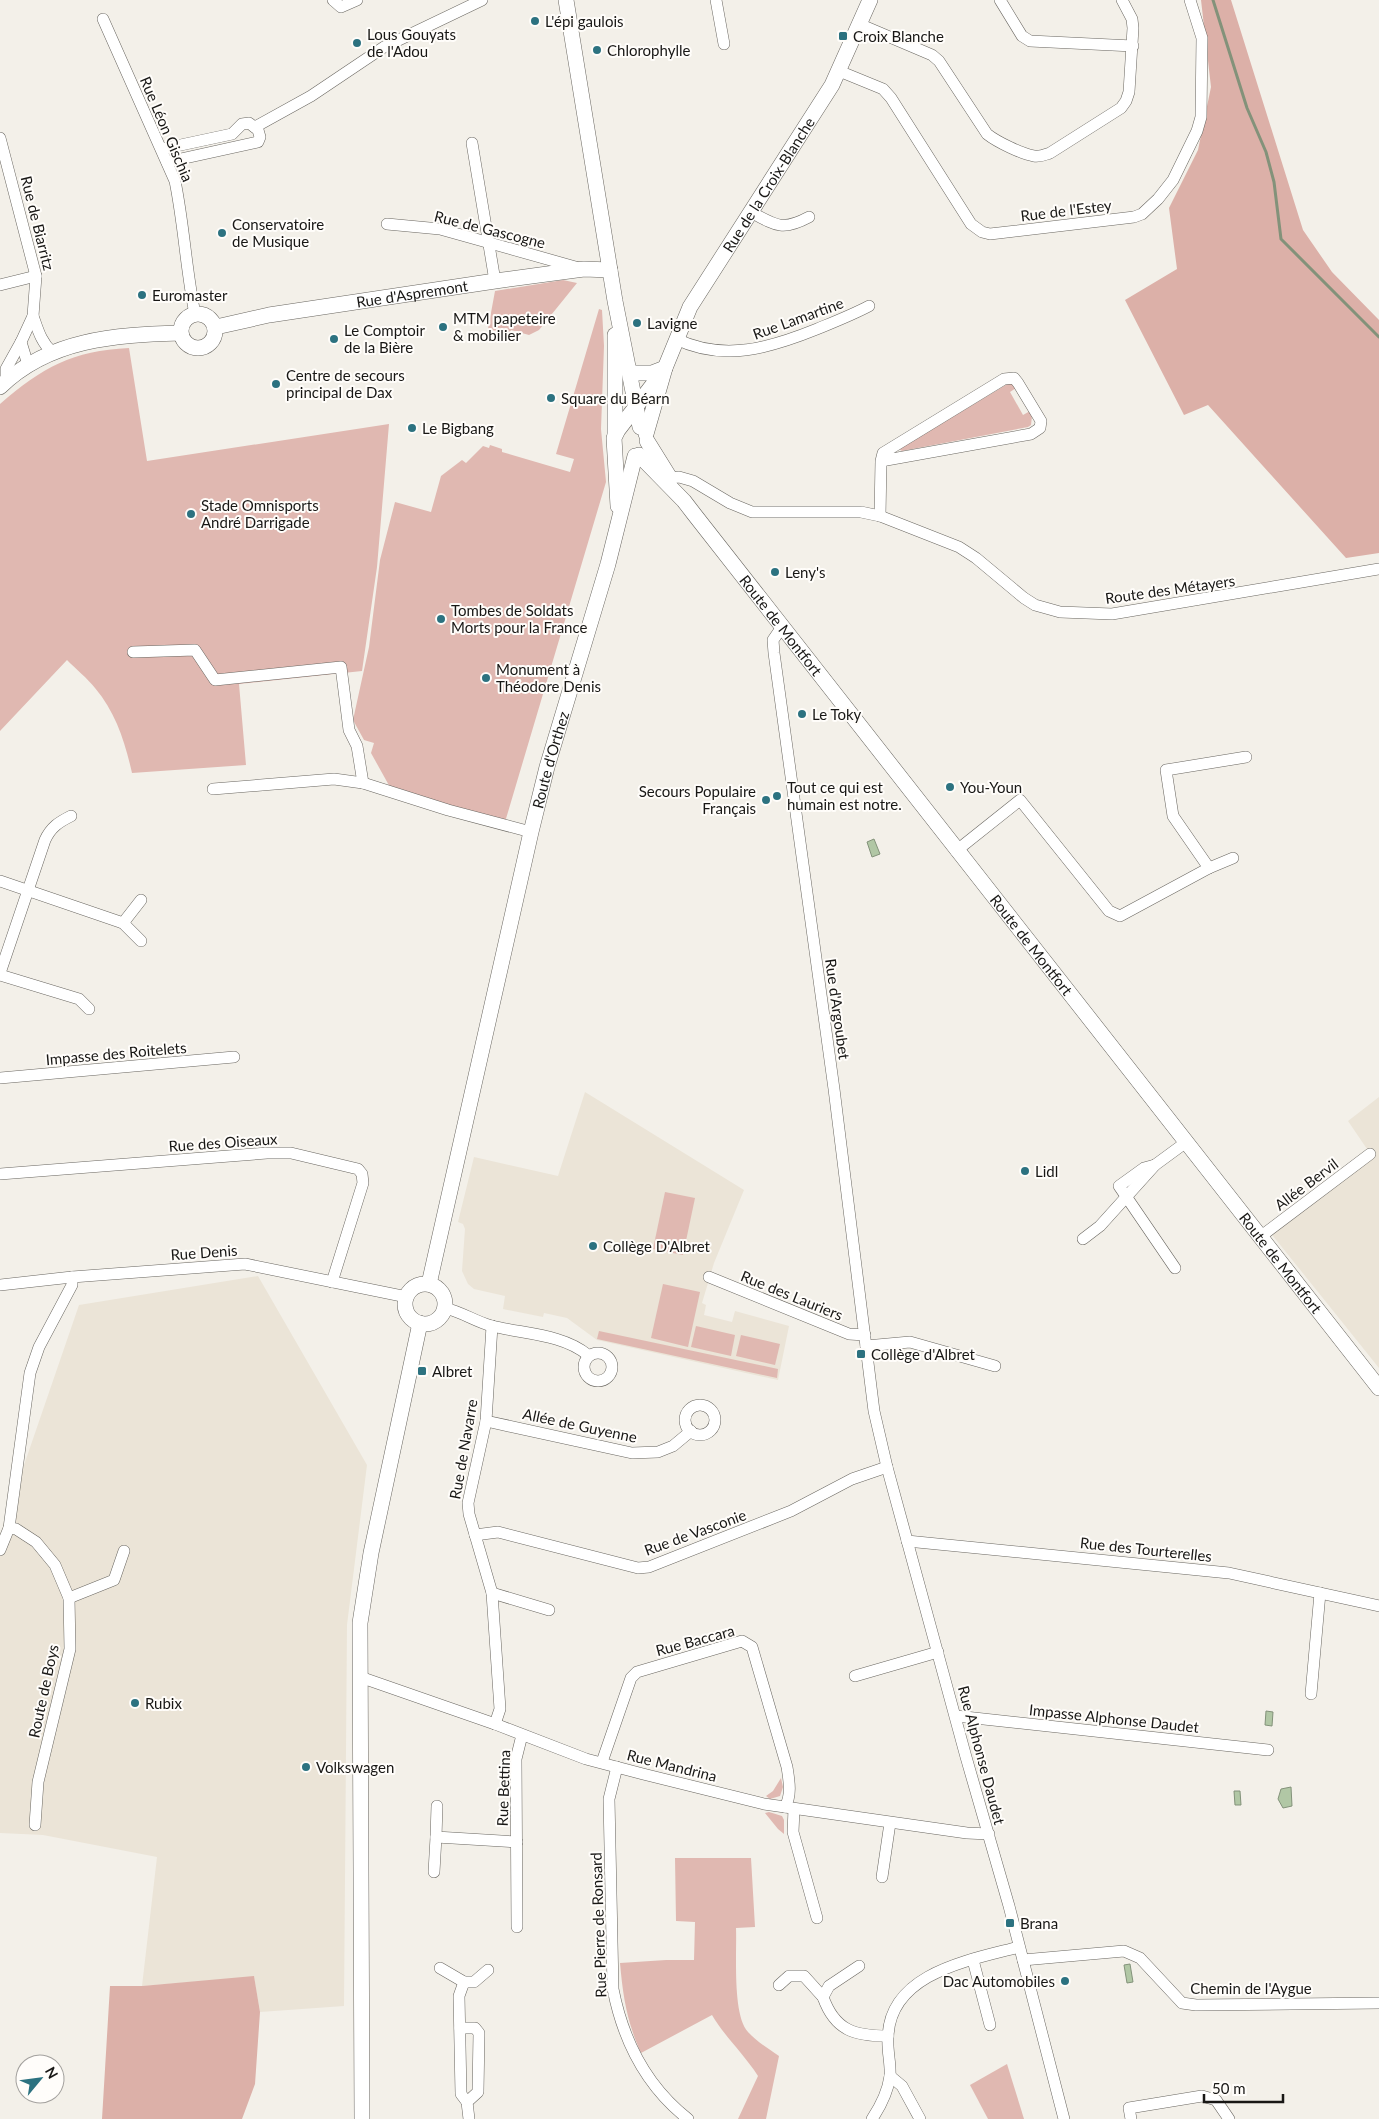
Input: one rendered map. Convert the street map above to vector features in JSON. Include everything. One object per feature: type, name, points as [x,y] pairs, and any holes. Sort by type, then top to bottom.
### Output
[{"type":"main road","points":[[566,0],[615,301],[636,407],[644,434],[646,448],[637,456],[624,456],[618,436],[630,424],[644,434]]},
{"type":"main road","name":"Rue de la Croix-Blanche","points":[[644,434],[665,368],[690,307],[839,71],[867,2]]},
{"type":"main road","name":"Rue d'Aspremont","points":[[216,328],[269,315],[495,281],[584,269],[610,270]]},
{"type":"main road","name":"Route d'Orthez","points":[[615,301],[619,520]]},
{"type":"main road","points":[[195,314],[205,315],[216,328],[212,342],[199,349],[188,346],[180,333],[184,320],[195,314]]},
{"type":"main road","points":[[3,384],[28,365],[52,352],[80,344],[114,338],[180,333]]},
{"type":"main road","points":[[630,373],[652,373],[665,368]]},
{"type":"main road","name":"Rue de la Croix-Blanche","points":[[618,436],[636,407],[665,368]]},
{"type":"main road","name":"Route de Montfort","points":[[644,434],[684,501],[956,851],[1379,1388]]},
{"type":"main road","name":"Route d'Orthez","points":[[429,1284],[547,767],[608,564],[637,456]]},
{"type":"main road","name":"Route de Montfort","points":[[637,456],[684,501]]},
{"type":"main road","points":[[429,1284],[436,1287],[442,1293],[445,1300],[445,1308],[442,1316],[436,1321],[428,1324],[420,1323],[408,1313],[405,1305],[407,1297],[415,1287],[429,1284]]},
{"type":"main road","points":[[362,2119],[360,1623],[363,1594],[420,1323]]},
{"type":"street","points":[[333,0],[341,7],[357,0]]},
{"type":"street","points":[[255,126],[310,96],[384,46],[482,0]]},
{"type":"street","points":[[716,0],[724,44]]},
{"type":"street","points":[[1000,0],[1022,36],[1030,41],[1133,46]]},
{"type":"street","points":[[859,24],[932,55],[944,69],[987,134],[993,140],[1034,156],[1042,156],[1050,153],[1121,108],[1126,101],[1129,92],[1133,46],[1132,18],[1122,0]]},
{"type":"street","name":"Rue de l'Estey","points":[[839,71],[883,89],[891,98],[971,224],[982,232],[990,234],[1134,217],[1142,214],[1158,199],[1173,180],[1197,130],[1201,117],[1202,38],[1190,0]]},
{"type":"street","name":"Rue Léon Gischia","points":[[103,19],[175,181],[180,205],[187,275],[195,314]]},
{"type":"street","points":[[162,150],[232,134],[242,124],[249,123],[255,126],[260,137],[258,142],[167,162]]},
{"type":"street","name":"Rue de Biarritz","points":[[0,140],[36,276],[33,316],[6,369],[3,384]]},
{"type":"street","points":[[472,143],[495,281]]},
{"type":"street","points":[[751,212],[780,226],[794,225],[809,217]]},
{"type":"street","name":"Rue de Gascogne","points":[[387,224],[440,229],[584,269]]},
{"type":"street","points":[[0,285],[36,276]]},
{"type":"street","name":"Rue Lamartine","points":[[676,339],[701,348],[724,352],[762,349],[805,334],[869,306]]},
{"type":"street","name":"Rue de Biarritz","points":[[33,316],[40,337],[45,346],[52,352]]},
{"type":"street","points":[[21,342],[28,365]]},
{"type":"street","points":[[880,516],[881,461],[886,450],[1008,378],[1014,378],[1018,383],[1041,421],[1040,428],[1031,434],[881,461]]},
{"type":"street","name":"Route des Métayers","points":[[670,478],[679,477],[693,481],[730,503],[752,512],[861,512],[880,516],[959,547],[976,558],[1024,598],[1035,605],[1060,612],[1112,614],[1379,569]]},
{"type":"street","name":"Rue d'Argoubet","points":[[782,627],[773,640],[774,653],[836,1098],[872,1398]]},
{"type":"street","points":[[133,652],[195,650],[215,680],[341,667],[349,730],[357,746],[363,783]]},
{"type":"street","points":[[1209,868],[1173,816],[1166,770],[1246,757]]},
{"type":"street","points":[[213,788],[334,779],[363,783],[448,810],[531,832]]},
{"type":"street","points":[[956,851],[1020,800],[1109,911],[1120,916],[1209,868],[1233,858]]},
{"type":"street","points":[[71,816],[58,822],[49,830],[0,974],[79,999],[89,1009]]},
{"type":"street","points":[[0,881],[124,923],[141,941]]},
{"type":"street","points":[[124,923],[141,900]]},
{"type":"street","name":"Impasse des Roitelets","points":[[0,1078],[234,1057]]},
{"type":"street","points":[[1083,1239],[1100,1226],[1155,1165],[1186,1143]]},
{"type":"street","name":"Rue des Oiseaux","points":[[0,1174],[275,1153],[291,1153],[358,1169],[362,1174],[363,1183],[332,1282]]},
{"type":"street","name":"Allée Bervil","points":[[1260,1237],[1370,1154]]},
{"type":"street","points":[[1126,1196],[1176,1268]]},
{"type":"street","name":"Rue Denis","points":[[0,1285],[72,1277],[246,1264],[407,1297]]},
{"type":"street","points":[[0,1550],[9,1528],[30,1373],[39,1347],[72,1285],[72,1277]]},
{"type":"street","name":"Rue des Lauriers","points":[[709,1277],[865,1341],[910,1342],[995,1366]]},
{"type":"street","points":[[445,1308],[458,1311],[474,1320],[492,1326],[566,1342],[578,1347],[588,1355]]},
{"type":"street","name":"Rue de Navarre","points":[[492,1326],[486,1421],[468,1503],[469,1514],[492,1593],[500,1709],[496,1724]]},
{"type":"street","name":"Rue Alphonse Daudet","points":[[872,1398],[887,1467],[1023,1960],[1064,2119]]},
{"type":"street","name":"Allée de Guyenne","points":[[486,1421],[638,1454],[658,1452],[673,1446],[691,1431]]},
{"type":"street","name":"Rue de Vasconie","points":[[475,1535],[498,1532],[638,1568],[649,1566],[791,1511],[852,1479],[887,1467]]},
{"type":"street","name":"Route de Boys","points":[[9,1528],[16,1529],[36,1542],[55,1565],[69,1598],[70,1649],[38,1782],[35,1825]]},
{"type":"street","name":"Rue des Tourterelles","points":[[907,1540],[1229,1573],[1379,1606]]},
{"type":"street","points":[[69,1598],[114,1580],[124,1552]]},
{"type":"street","points":[[492,1593],[549,1610]]},
{"type":"street","points":[[1312,1694],[1320,1593]]},
{"type":"street","name":"Rue Baccara","points":[[602,1762],[631,1678],[637,1672],[742,1641],[752,1646],[787,1767],[790,1783],[788,1802],[790,1808]]},
{"type":"street","points":[[856,1676],[938,1652]]},
{"type":"street","name":"Rue Mandrina","points":[[360,1677],[496,1724],[586,1759],[617,1767],[790,1808],[890,1823],[988,1834]]},
{"type":"street","name":"Impasse Alphonse Daudet","points":[[956,1716],[1268,1750]]},
{"type":"street","name":"Rue Bettina","points":[[517,1927],[516,1758],[522,1735]]},
{"type":"street","name":"Rue Pierre de Ronsard","points":[[617,1767],[609,1799],[613,1989],[617,2012],[627,2041],[655,2087],[688,2119]]},
{"type":"street","points":[[434,1872],[438,1806]]},
{"type":"street","points":[[790,1808],[792,1832],[818,1918]]},
{"type":"street","points":[[882,1877],[890,1823]]},
{"type":"street","name":"Rue Bettina","points":[[436,1837],[516,1842]]},
{"type":"street","points":[[872,2119],[886,2092],[890,2076],[888,2036],[892,2018],[900,2001],[910,1988],[923,1978],[972,1960],[1019,1947]]},
{"type":"street","name":"Chemin de l'Aygue","points":[[1023,1960],[1124,1951],[1140,1958],[1182,2003],[1196,2006],[1379,2003]]},
{"type":"street","points":[[972,1960],[990,2024]]},
{"type":"street","points":[[823,1997],[829,1986],[859,1966]]},
{"type":"street","points":[[440,1968],[464,1982],[474,1982],[488,1970]]},
{"type":"street","points":[[779,1985],[789,1976],[804,1976],[823,1997],[827,2007],[844,2029],[851,2033],[888,2036]]},
{"type":"street","points":[[464,1982],[460,1996],[461,2094],[467,2102],[469,2119]]},
{"type":"street","points":[[460,2028],[475,2028],[479,2033],[478,2092],[467,2102]]},
{"type":"street","points":[[890,2076],[902,2086],[920,2119]]},
{"type":"street","points":[[1131,2119],[1129,2108],[1202,2096],[1216,2100],[1229,2119]]},
{"type":"shaded area","points":[[1201,0],[1231,0],[1303,230],[1332,272],[1379,320],[1379,553],[1346,558],[1208,405],[1184,415],[1125,300],[1177,269],[1169,208],[1198,150],[1211,87]]},
{"type":"shaded area","points":[[563,280],[577,283],[539,330],[529,335],[511,330],[509,334],[488,329],[495,291]]},
{"type":"shaded area","points":[[599,309],[602,310],[604,346],[601,429],[606,482],[505,822],[391,789],[371,753],[374,743],[364,740],[353,720],[369,647],[380,560],[395,502],[431,512],[441,476],[462,460],[466,463],[483,446],[489,448],[490,445],[502,449],[502,452],[570,472],[574,459],[556,454]]},
{"type":"shaded area","name":"Stade Omnisports André Darrigade","points":[[129,348],[147,461],[389,424],[377,567],[362,671],[239,684],[246,765],[132,773],[123,739],[109,707],[92,684],[67,660],[0,731],[0,404],[30,380],[59,363],[91,353]]},
{"type":"shaded area","points":[[1009,383],[1013,384],[1016,388],[1010,392],[1023,415],[1030,411],[1032,416],[1031,425],[1028,427],[902,451],[899,449]]},
{"type":"shaded area","points":[[874,839],[880,854],[872,857],[867,842]]},
{"type":"shaded area","name":"Collège D'Albret","points":[[585,1092],[744,1190],[714,1263],[702,1303],[706,1305],[704,1315],[732,1322],[735,1311],[789,1326],[778,1380],[597,1340],[567,1318],[544,1313],[543,1317],[503,1309],[505,1296],[474,1289],[468,1284],[462,1271],[465,1229],[463,1224],[458,1222],[474,1157],[558,1176]]},
{"type":"shaded area","points":[[1379,1097],[1379,1368],[1265,1226],[1367,1149],[1348,1121]]},
{"type":"shaded area","points":[[665,1192],[695,1198],[683,1255],[653,1249]]},
{"type":"shaded area","points":[[258,1276],[367,1465],[347,1625],[344,2006],[260,2012],[254,1977],[142,1986],[157,1857],[43,1835],[0,1833],[0,1535],[79,1305]]},
{"type":"shaded area","points":[[663,1284],[700,1292],[688,1347],[651,1338]]},
{"type":"shaded area","points":[[696,1326],[735,1335],[731,1356],[691,1347]]},
{"type":"shaded area","points":[[599,1331],[778,1369],[777,1378],[597,1339]]},
{"type":"shaded area","points":[[741,1335],[780,1344],[775,1365],[736,1356]]},
{"type":"shaded area","points":[[1266,1711],[1273,1712],[1272,1726],[1265,1725]]},
{"type":"shaded area","points":[[781,1778],[783,1787],[780,1796],[770,1799],[766,1796],[773,1791]]},
{"type":"shaded area","points":[[1291,1787],[1292,1806],[1283,1808],[1278,1799],[1281,1789]]},
{"type":"shaded area","points":[[1234,1791],[1240,1791],[1241,1805],[1235,1805]]},
{"type":"shaded area","points":[[769,1812],[782,1816],[784,1820],[784,1834],[765,1813]]},
{"type":"shaded area","points":[[675,1858],[751,1858],[755,1927],[736,1928],[736,1983],[737,1998],[743,2024],[755,2039],[779,2056],[766,2119],[738,2119],[758,2076],[712,2015],[641,2053],[632,2031],[624,1998],[620,1963],[694,1960],[695,1922],[676,1921]]},
{"type":"shaded area","points":[[1130,1964],[1133,1982],[1127,1983],[1124,1965]]},
{"type":"shaded area","points":[[254,1976],[260,2012],[255,2084],[242,2119],[102,2119],[110,1986],[142,1986]]},
{"type":"shaded area","points":[[1007,2064],[1024,2119],[988,2119],[970,2085]]},
{"type":"waterway","points":[[1213,0],[1247,108],[1266,152],[1274,182],[1281,239],[1379,337]]},
{"type":"place","name":"L'épi gaulois","points":[[535,21]]},
{"type":"place","name":"Croix Blanche","points":[[843,36]]},
{"type":"place","name":"Lous Gouyats de l'Adou","points":[[357,43]]},
{"type":"place","name":"Chlorophylle","points":[[597,50]]},
{"type":"place","name":"Conservatoire de Musique","points":[[222,233]]},
{"type":"place","name":"Euromaster","points":[[142,295]]},
{"type":"place","name":"Lavigne","points":[[637,323]]},
{"type":"place","name":"MTM papeteire & mobilier","points":[[443,327]]},
{"type":"place","name":"Le Comptoir de la Bière","points":[[334,339]]},
{"type":"place","name":"Centre de secours principal de Dax","points":[[276,384]]},
{"type":"place","name":"Square du Béarn","points":[[551,398]]},
{"type":"place","name":"Le Bigbang","points":[[412,428]]},
{"type":"place","name":"Stade Omnisports André Darrigade","points":[[191,514]]},
{"type":"place","name":"Leny's","points":[[775,572]]},
{"type":"place","name":"Tombes de Soldats Morts pour la France","points":[[441,619]]},
{"type":"place","name":"Monument à Théodore Denis","points":[[486,678]]},
{"type":"place","name":"Le Toky","points":[[802,714]]},
{"type":"place","name":"You-Youn","points":[[950,787]]},
{"type":"place","name":"Tout ce qui est humain est notre.","points":[[777,796]]},
{"type":"place","name":"Secours Populaire Français","points":[[766,800]]},
{"type":"place","name":"Lidl","points":[[1025,1171]]},
{"type":"place","name":"Collège D'Albret","points":[[593,1246]]},
{"type":"place","name":"Collège d'Albret","points":[[861,1354]]},
{"type":"place","name":"Albret","points":[[422,1371]]},
{"type":"place","name":"Rubix","points":[[135,1703]]},
{"type":"place","name":"Volkswagen","points":[[306,1767]]},
{"type":"place","name":"Brana","points":[[1010,1923]]},
{"type":"place","name":"Dac Automobiles","points":[[1065,1981]]}]
